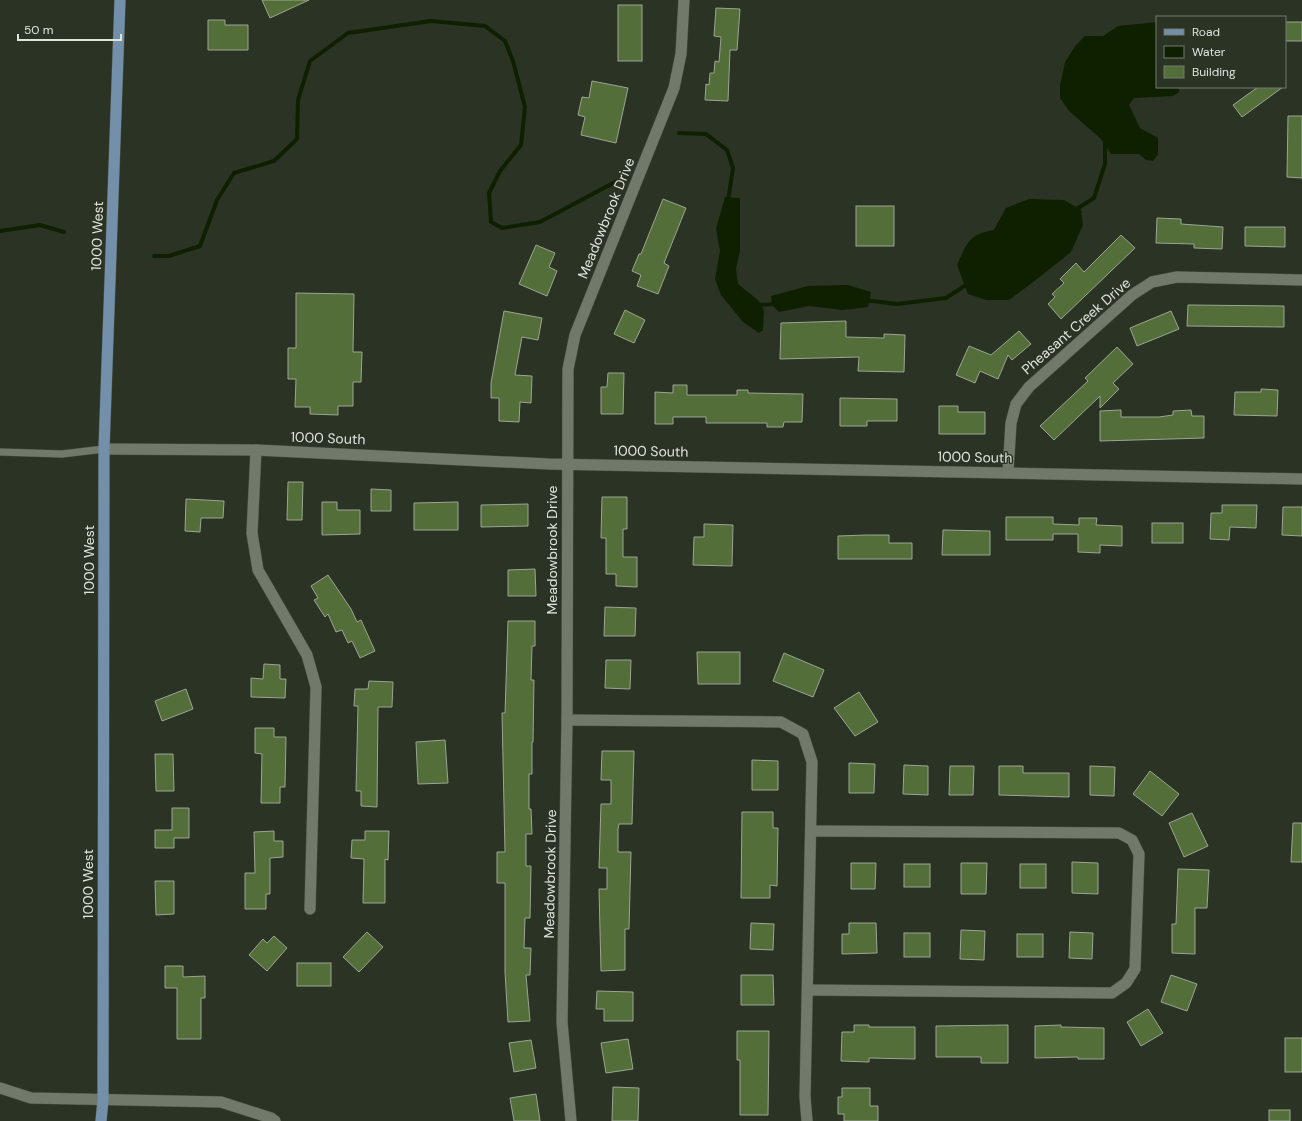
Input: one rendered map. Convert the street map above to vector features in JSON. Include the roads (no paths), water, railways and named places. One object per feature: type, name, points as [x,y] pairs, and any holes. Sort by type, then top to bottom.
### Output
[{"type":"main road","name":"1000 West","points":[[101,1121],[103,1100],[104,449],[120,0]]},
{"type":"street","name":"Meadowbrook Drive","points":[[571,1121],[562,1022],[567,720],[568,369],[575,335],[674,88],[681,54],[684,0]]},
{"type":"street","name":"Pheasant Creek Drive","points":[[1008,472],[1011,423],[1016,404],[1028,388],[1132,295],[1152,282],[1177,277],[1302,280]]},
{"type":"street","name":"1000 South","points":[[104,449],[256,450],[567,464],[1302,479]]},
{"type":"street","points":[[256,450],[252,533],[258,570],[307,655],[316,687],[310,909]]},
{"type":"street","points":[[567,720],[781,722],[803,734],[812,762],[806,1097],[807,1121]]},
{"type":"street","points":[[808,990],[1112,993],[1126,983],[1134,969],[1139,854],[1132,840],[1119,833],[811,831]]},
{"type":"street","points":[[0,1088],[31,1098],[221,1102],[271,1118],[275,1121]]},
{"type":"lane","name":"1000 South","points":[[0,452],[62,454],[104,449]]},
{"type":"water","points":[[1156,22],[1156,88],[1179,88],[1179,92],[1173,96],[1134,98],[1129,105],[1140,128],[1158,138],[1158,154],[1153,161],[1146,160],[1139,154],[1111,154],[1101,139],[1069,111],[1060,98],[1060,85],[1065,62],[1076,45],[1085,36],[1103,36],[1118,26]]},
{"type":"water","points":[[725,197],[740,198],[740,251],[736,269],[738,284],[758,300],[764,310],[763,330],[759,333],[743,322],[721,295],[715,279],[720,251],[716,229]]},
{"type":"water","points":[[1029,199],[1064,200],[1081,210],[1083,225],[1071,252],[1009,300],[986,300],[968,294],[957,265],[963,251],[974,237],[994,230],[1006,208]]},
{"type":"water","points":[[848,285],[871,292],[868,307],[843,310],[809,306],[779,312],[772,305],[771,296],[808,286]]},
{"type":"waterway","points":[[154,256],[169,256],[200,246],[217,200],[234,173],[274,161],[297,139],[298,100],[310,61],[348,33],[431,21],[485,26],[505,41],[513,61],[525,107],[521,145],[500,171],[489,193],[491,222],[502,228],[540,222],[617,181]]},
{"type":"waterway","points":[[679,133],[706,134],[727,150],[733,168],[728,201]]},
{"type":"waterway","points":[[1075,210],[1094,198],[1105,164],[1105,139]]},
{"type":"waterway","points":[[0,231],[40,225],[64,232]]},
{"type":"waterway","points":[[864,300],[897,304],[946,298],[969,283]]},
{"type":"waterway","points":[[756,305],[777,304]]}]
